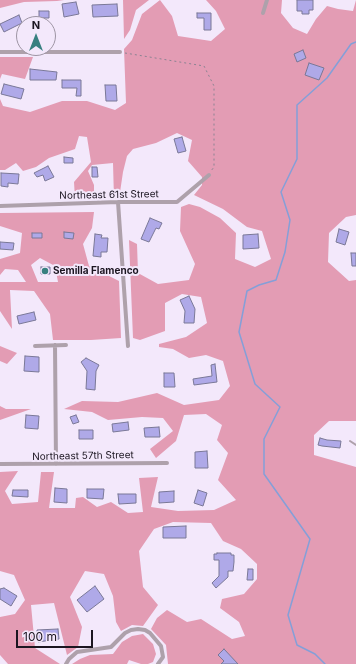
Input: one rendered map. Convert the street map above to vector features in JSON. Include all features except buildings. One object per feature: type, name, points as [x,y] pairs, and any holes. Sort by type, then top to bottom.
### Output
[{"type":"street","points":[[263,12],[267,0]]},
{"type":"street","points":[[0,52],[120,52]]},
{"type":"street","name":"Northeast 61st Street","points":[[0,206],[118,202],[177,202],[209,175]]},
{"type":"street","points":[[118,202],[128,346]]},
{"type":"street","points":[[55,345],[56,464]]},
{"type":"street","points":[[35,346],[66,345]]},
{"type":"street","name":"Northeast 57th Street","points":[[0,464],[167,463]]},
{"type":"street","points":[[66,664],[68,659],[78,652],[111,647],[125,633],[138,629],[145,630],[150,633],[161,646],[163,657],[158,664]]},
{"type":"lane","points":[[350,441],[356,445]]},
{"type":"path","points":[[120,52],[204,66],[214,86],[214,167],[209,175]]},
{"type":"shaded area","points":[[0,0],[64,0],[24,2],[0,8]]},
{"type":"shaded area","points":[[123,0],[149,0],[136,10],[130,30],[124,39]]},
{"type":"shaded area","points":[[160,0],[172,16],[178,36],[211,41],[225,29],[216,11],[206,0],[282,0],[281,13],[293,28],[307,34],[316,19],[327,6],[353,11],[356,0],[356,215],[346,217],[329,233],[328,262],[349,281],[356,280],[356,421],[329,421],[314,435],[314,455],[356,467],[356,664],[168,664],[166,645],[151,629],[157,618],[167,610],[187,622],[201,619],[232,639],[245,636],[239,622],[220,608],[222,599],[244,594],[257,579],[257,564],[241,549],[223,541],[211,523],[173,522],[154,529],[139,551],[143,587],[158,605],[143,626],[132,625],[121,631],[116,622],[113,596],[104,574],[85,571],[70,597],[82,627],[78,647],[67,655],[54,603],[31,605],[35,648],[60,664],[8,664],[0,655],[0,617],[15,614],[25,600],[14,575],[0,571],[0,472],[18,471],[5,491],[12,504],[38,502],[41,472],[54,472],[49,508],[75,508],[76,498],[83,497],[97,507],[111,502],[128,513],[143,512],[139,478],[158,477],[151,507],[178,511],[214,510],[236,500],[218,480],[228,453],[217,440],[222,425],[206,414],[184,415],[176,441],[156,458],[150,449],[173,431],[163,418],[142,417],[108,420],[92,412],[64,409],[82,401],[118,402],[157,393],[184,405],[219,400],[230,386],[223,361],[206,355],[189,358],[173,349],[159,347],[159,344],[186,337],[207,323],[201,297],[182,294],[165,303],[165,331],[140,340],[133,338],[129,240],[137,244],[138,273],[158,284],[189,280],[195,264],[180,231],[181,207],[189,204],[200,207],[220,218],[236,233],[235,259],[255,267],[271,259],[262,231],[247,227],[223,209],[194,195],[202,185],[202,177],[188,161],[192,140],[177,133],[156,143],[133,149],[127,156],[119,199],[114,199],[113,163],[92,165],[88,171],[94,185],[94,199],[75,199],[74,182],[91,162],[87,137],[79,136],[75,149],[49,158],[36,167],[23,171],[16,163],[5,170],[0,170],[0,99],[3,106],[30,112],[62,101],[87,101],[115,110],[126,103],[124,49],[132,40],[142,14]]},
{"type":"shaded area","points":[[0,57],[33,57],[25,79],[2,74],[0,79]]},
{"type":"shaded area","points":[[94,212],[92,228],[83,244],[89,266],[119,281],[121,338],[53,340],[50,314],[34,291],[10,290],[12,329],[0,311],[0,282],[26,282],[18,270],[5,269],[0,275],[0,259],[20,253],[22,233],[0,226],[0,213]],"holes":[[[40,258],[55,266],[58,282],[38,282],[31,265]]]},
{"type":"shaded area","points":[[0,346],[17,353],[7,364],[0,361]]},
{"type":"shaded area","points":[[0,406],[6,409],[31,409],[0,420]]},
{"type":"shaded area","points":[[143,634],[153,644],[156,654],[153,662],[141,664],[129,660],[127,664],[72,664],[90,655],[113,654],[122,642],[132,636]]},
{"type":"waterway","points":[[325,664],[315,654],[297,645],[288,615],[310,539],[264,474],[264,439],[280,407],[255,384],[239,332],[247,291],[259,285],[276,280],[285,252],[290,220],[281,192],[297,159],[297,105],[327,78],[351,44],[356,42]]},
{"type":"place","name":"Semilla Flamenco","points":[[45,271]]}]
